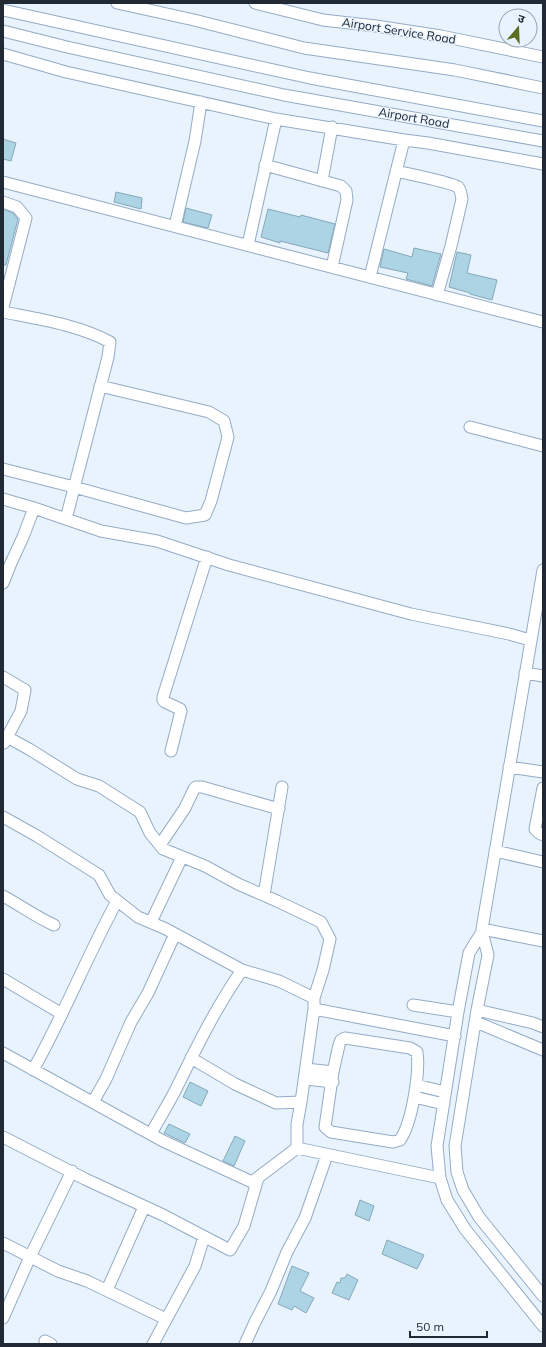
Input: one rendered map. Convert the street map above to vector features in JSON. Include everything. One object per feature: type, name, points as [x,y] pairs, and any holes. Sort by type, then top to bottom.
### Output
[{"type":"street","points":[[117,3],[194,20],[304,48],[455,70],[543,88]]},
{"type":"street","name":"Airport Service Road","points":[[255,3],[323,20],[376,26],[440,36],[543,57]]},
{"type":"street","points":[[3,10],[310,78],[543,121]]},
{"type":"street","name":"Airport Road","points":[[3,31],[284,95],[543,141]]},
{"type":"street","points":[[3,54],[66,72],[276,119],[428,143],[543,164]]},
{"type":"street","points":[[175,226],[193,148],[201,102]]},
{"type":"street","points":[[248,245],[276,119]]},
{"type":"street","points":[[322,181],[332,127]]},
{"type":"street","points":[[370,277],[404,140]]},
{"type":"street","points":[[265,166],[341,186],[346,191],[346,200],[332,267]]},
{"type":"street","points":[[396,171],[449,184],[457,187],[461,192],[462,199],[437,295]]},
{"type":"street","points":[[3,182],[543,322]]},
{"type":"street","points":[[3,202],[17,207],[26,218],[3,307]]},
{"type":"street","points":[[3,312],[56,323],[99,336],[110,342],[66,519]]},
{"type":"street","points":[[3,469],[186,518],[205,515],[211,501],[228,437],[224,421],[209,412],[100,386]]},
{"type":"street","points":[[470,427],[543,446]]},
{"type":"street","points":[[3,499],[101,531],[157,541],[229,565],[411,614],[509,634],[530,640]]},
{"type":"street","points":[[3,584],[5,571],[23,537],[34,508]]},
{"type":"street","points":[[172,752],[181,711],[180,709],[165,702],[163,697],[207,557]]},
{"type":"street","points":[[543,570],[482,931],[469,953],[458,1012],[437,1146],[440,1178],[447,1200],[465,1229],[543,1326]]},
{"type":"street","points":[[525,673],[543,676]]},
{"type":"street","points":[[3,677],[25,690],[22,711],[5,741],[29,749],[77,779],[99,786],[140,812],[150,833],[163,849],[205,866],[238,884],[321,922],[330,939],[324,970],[314,1004],[297,1124],[297,1148]]},
{"type":"street","points":[[509,766],[543,772]]},
{"type":"street","points":[[160,845],[185,808],[196,787],[202,787],[278,809]]},
{"type":"street","points":[[264,895],[282,787]]},
{"type":"street","points":[[543,788],[535,829],[543,835]]},
{"type":"street","points":[[3,817],[37,836],[99,875],[110,895],[138,917],[176,934],[242,970],[279,982],[314,1004],[455,1036]]},
{"type":"street","points":[[495,852],[543,862]]},
{"type":"street","points":[[151,922],[182,857]]},
{"type":"street","points":[[3,896],[39,918],[54,925]]},
{"type":"street","points":[[33,1070],[50,1040],[102,928],[117,901]]},
{"type":"street","points":[[482,931],[543,941]]},
{"type":"street","points":[[482,931],[488,955],[477,1010],[455,1146],[457,1172],[463,1190],[479,1217],[543,1296]]},
{"type":"street","points":[[93,1102],[106,1079],[131,1022],[148,993],[176,934]]},
{"type":"street","points":[[151,1134],[179,1084],[191,1058],[225,995],[242,970]]},
{"type":"street","points":[[3,979],[62,1014]]},
{"type":"street","points":[[413,1004],[458,1012]]},
{"type":"street","points":[[477,1010],[533,1023],[543,1028]]},
{"type":"street","points":[[476,1022],[543,1050]]},
{"type":"street","points":[[345,1038],[410,1048],[417,1052],[418,1059],[414,1097],[404,1134],[400,1140],[393,1142],[331,1132],[326,1127],[325,1121],[333,1077],[339,1045],[345,1038]]},
{"type":"street","points":[[3,1053],[151,1134],[252,1182],[297,1148],[440,1178]]},
{"type":"street","points":[[191,1058],[235,1084],[276,1103],[301,1102]]},
{"type":"street","points":[[305,1074],[333,1077]]},
{"type":"street","points":[[416,1085],[445,1092]]},
{"type":"street","points":[[414,1097],[444,1104]]},
{"type":"street","points":[[3,1137],[230,1250],[244,1226],[258,1178]]},
{"type":"street","points":[[245,1344],[271,1291],[287,1252],[305,1218],[327,1154]]},
{"type":"street","points":[[3,1318],[30,1257],[72,1171]]},
{"type":"street","points":[[107,1290],[144,1207]]},
{"type":"street","points":[[153,1344],[195,1266],[204,1237]]},
{"type":"street","points":[[3,1243],[58,1271],[87,1281],[166,1319]]},
{"type":"building","points":[[3,139],[16,143],[11,161],[3,159]]},
{"type":"building","points":[[116,192],[142,198],[141,209],[114,202]]},
{"type":"building","points":[[186,208],[212,215],[208,228],[183,222]]},
{"type":"building","points":[[3,209],[13,213],[18,219],[6,265],[3,265]]},
{"type":"building","points":[[268,209],[300,217],[301,215],[335,224],[328,253],[280,241],[280,243],[261,237]]},
{"type":"building","points":[[414,248],[441,254],[432,286],[406,279],[408,273],[380,267],[384,249],[412,257]]},
{"type":"building","points":[[457,252],[471,255],[467,273],[497,280],[492,300],[449,287]]},
{"type":"building","points":[[190,1082],[208,1091],[201,1106],[183,1097]]},
{"type":"building","points":[[169,1124],[190,1134],[185,1143],[164,1133]]},
{"type":"building","points":[[235,1136],[245,1141],[234,1166],[223,1161]]},
{"type":"building","points":[[360,1200],[374,1206],[369,1221],[355,1215]]},
{"type":"building","points":[[387,1240],[424,1255],[417,1269],[382,1254]]},
{"type":"building","points":[[292,1266],[309,1273],[300,1291],[314,1298],[306,1313],[294,1306],[292,1310],[278,1304]]},
{"type":"building","points":[[347,1274],[358,1280],[349,1300],[332,1293],[337,1282],[340,1283],[341,1278],[345,1278]]}]
